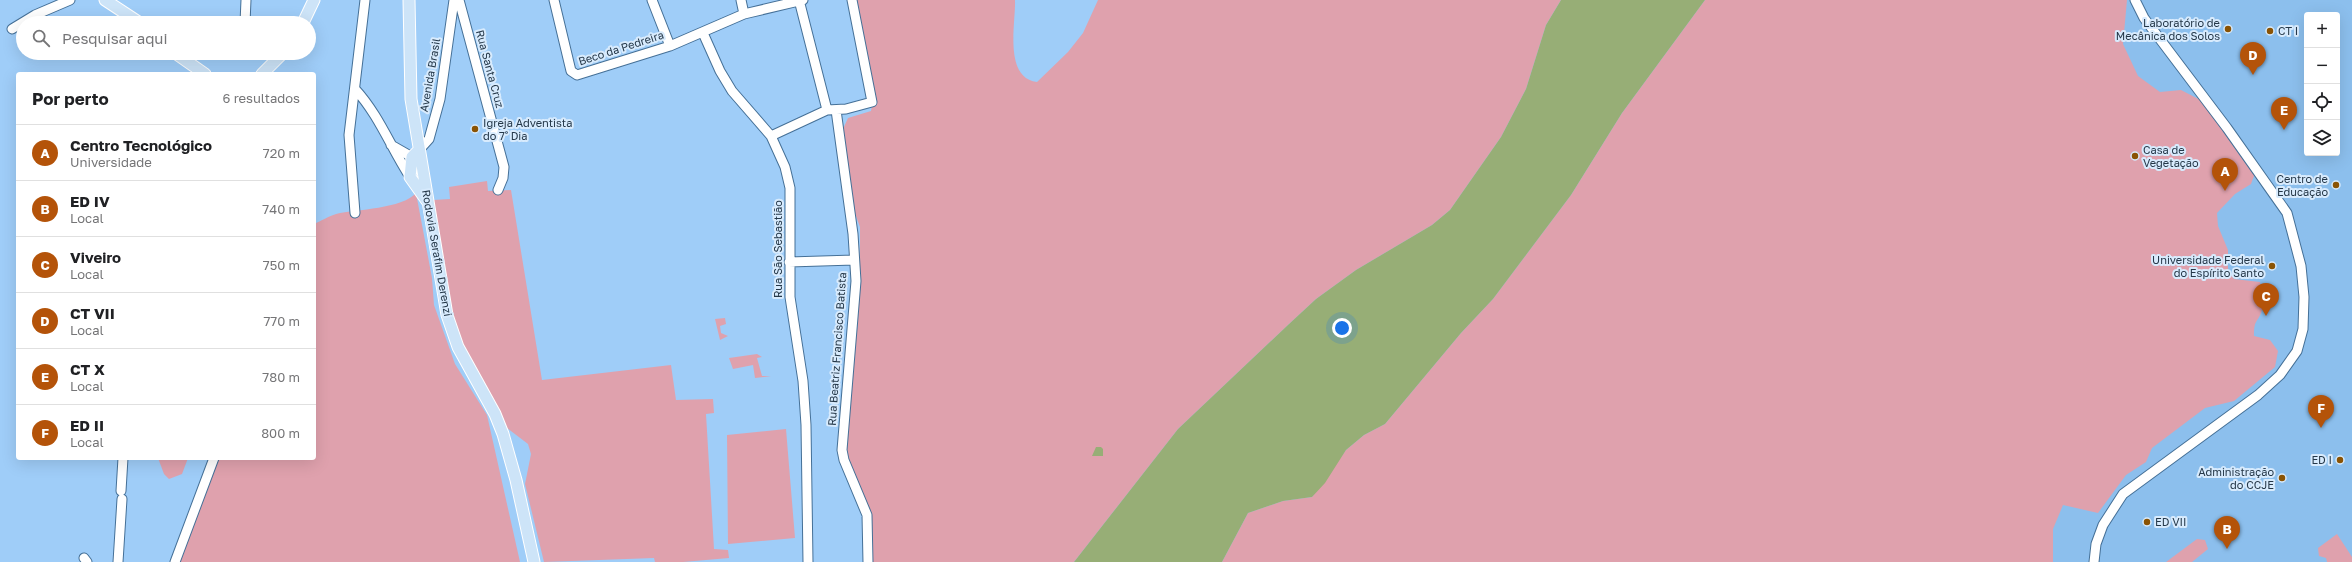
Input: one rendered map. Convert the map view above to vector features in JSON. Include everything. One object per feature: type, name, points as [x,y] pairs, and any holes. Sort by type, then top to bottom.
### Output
[{"type":"main road","points":[[105,0],[129,16]]},
{"type":"main road","points":[[306,16],[314,0]]},
{"type":"main road","name":"Rodovia Serafim Derenzi","points":[[409,0],[411,99],[416,153],[429,203],[447,315],[458,347],[495,414],[503,434],[516,480],[534,562]]},
{"type":"main road","points":[[185,60],[202,72]]},
{"type":"main road","points":[[264,72],[276,60]]},
{"type":"main road","points":[[416,153],[410,177],[429,203]]},
{"type":"street","points":[[33,16],[70,0]]},
{"type":"street","points":[[245,16],[246,0]]},
{"type":"street","points":[[355,213],[349,135],[365,0]]},
{"type":"street","name":"Avenida Brasil","points":[[416,153],[429,139],[440,99],[454,0]]},
{"type":"street","name":"Rua Santa Cruz","points":[[459,0],[504,168],[503,178],[498,190]]},
{"type":"street","name":"Beco da Pedreira","points":[[554,0],[573,74],[582,74],[670,46],[744,14],[800,0]]},
{"type":"street","points":[[652,0],[670,46]]},
{"type":"street","points":[[740,0],[744,14]]},
{"type":"street","name":"Rua Beatriz Francisco Batista","points":[[800,0],[806,26],[831,110],[853,234],[856,281],[842,450],[844,460],[867,516],[868,562]]},
{"type":"street","points":[[771,136],[831,110],[870,103],[873,98],[852,0]]},
{"type":"street","points":[[2094,562],[2096,544],[2103,525],[2111,510],[2123,494],[2258,395],[2280,375],[2296,351],[2303,329],[2304,297],[2301,266],[2287,213],[2227,128],[2144,18],[2135,0]]},
{"type":"street","points":[[12,29],[16,27]]},
{"type":"street","name":"Rua São Sebastião","points":[[703,33],[720,71],[732,91],[771,136],[785,167],[790,188],[790,297],[803,381],[806,425],[808,562]]},
{"type":"street","points":[[355,90],[374,112],[410,177]]},
{"type":"street","points":[[391,145],[416,153]]},
{"type":"street","points":[[789,262],[854,260]]},
{"type":"street","points":[[118,562],[123,460]]},
{"type":"street","points":[[175,562],[213,460]]},
{"type":"shaded area","points":[[853,0],[1015,0],[1013,35],[1015,60],[1019,71],[1026,78],[1037,82],[1068,52],[1083,33],[1098,0],[1561,0],[1546,25],[1526,89],[1501,137],[1450,210],[1432,225],[1356,270],[1316,299],[1289,324],[1178,429],[1074,562],[871,562],[857,484],[847,455],[845,427],[858,322],[860,227],[850,200],[843,129],[848,118],[871,111],[873,97],[871,69]]},
{"type":"shaded area","points":[[1561,0],[1705,0],[1622,113],[1571,195],[1493,299],[1461,333],[1385,424],[1364,435],[1346,450],[1325,483],[1312,497],[1283,501],[1248,513],[1222,562],[1074,562],[1178,429],[1289,324],[1316,299],[1356,270],[1432,225],[1450,210],[1501,137],[1526,89],[1546,25]]},
{"type":"shaded area","points":[[1705,0],[2127,0],[2123,44],[2138,76],[2160,92],[2181,90],[2210,105],[2255,173],[2251,184],[2235,194],[2217,213],[2218,226],[2228,250],[2228,271],[2234,279],[2260,282],[2263,296],[2263,306],[2261,314],[2255,323],[2254,336],[2270,340],[2278,351],[2275,367],[2234,401],[2205,408],[2152,448],[2146,462],[2126,475],[2098,513],[2063,505],[2053,529],[2053,562],[1222,562],[1248,513],[1283,501],[1312,497],[1346,450],[1364,435],[1385,424],[1461,333],[1493,299],[1571,195],[1622,113]]},
{"type":"shaded area","name":"Universidade Federal do Espírito Santo","points":[[2077,0],[2352,0],[2352,562],[2019,562]]},
{"type":"shaded area","points":[[487,181],[488,191],[511,190],[542,380],[671,365],[676,400],[713,399],[714,413],[706,414],[714,549],[728,550],[729,558],[683,562],[655,562],[654,558],[544,562],[525,484],[531,454],[528,444],[507,428],[461,343],[449,308],[433,200],[450,199],[449,187]]},
{"type":"shaded area","points":[[416,193],[432,278],[434,305],[455,364],[487,415],[520,562],[178,562],[214,460],[316,460],[316,223],[336,214],[379,208],[401,202]]},
{"type":"shaded area","points":[[725,318],[726,324],[720,326],[721,333],[728,336],[720,340],[715,319]]},
{"type":"shaded area","points":[[757,354],[762,357],[757,358],[762,376],[771,376],[755,378],[753,365],[733,369],[729,358]]},
{"type":"shaded area","points":[[786,429],[795,538],[728,544],[727,435]]},
{"type":"shaded area","points":[[1096,447],[1101,447],[1103,449],[1103,456],[1092,456]]},
{"type":"shaded area","points":[[159,460],[187,460],[182,474],[169,479],[164,474]]},
{"type":"shaded area","points":[[2337,534],[2352,557],[2352,562],[2327,562],[2326,558],[2319,556],[2318,548]]},
{"type":"shaded area","points":[[2197,539],[2205,540],[2208,549],[2192,562],[2166,562]]},
{"type":"place","name":"Laboratório de Mecânica dos Solos","points":[[2228,29]]},
{"type":"place","name":"CT I","points":[[2270,31]]},
{"type":"place","name":"CT VII","points":[[2253,75]]},
{"type":"place","name":"Igreja Adventista do 7˚ Dia","points":[[475,129]]},
{"type":"place","name":"CT X","points":[[2284,130]]},
{"type":"place","name":"Casa de Vegetação","points":[[2135,156]]},
{"type":"place","name":"Centro de Educação","points":[[2336,185]]},
{"type":"place","name":"Centro Tecnológico","points":[[2225,191]]},
{"type":"place","name":"Universidade Federal do Espírito Santo","points":[[2272,266]]},
{"type":"place","name":"Viveiro","points":[[2266,316]]},
{"type":"place","name":"ED II","points":[[2321,428]]},
{"type":"place","name":"ED I","points":[[2340,460]]},
{"type":"place","name":"Administração do CCJE","points":[[2282,478]]},
{"type":"place","name":"ED VII","points":[[2147,522]]},
{"type":"place","name":"ED IV","points":[[2227,549]]}]
